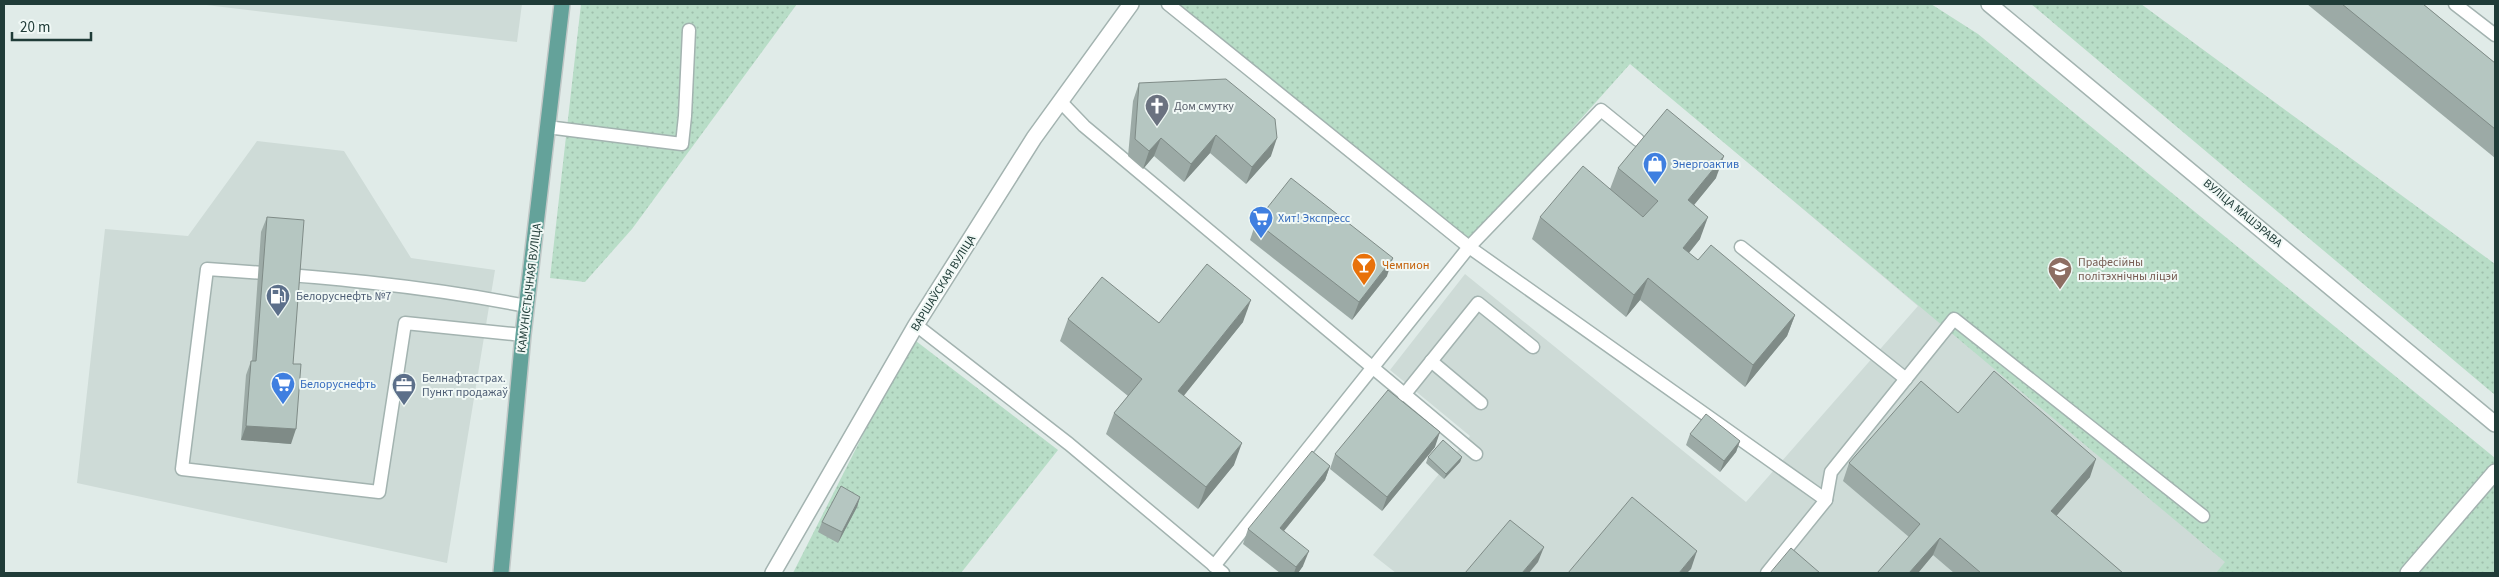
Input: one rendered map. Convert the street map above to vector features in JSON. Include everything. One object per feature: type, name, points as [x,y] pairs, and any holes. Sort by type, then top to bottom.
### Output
[{"type":"main road","name":"КАМУНІСТЫЧНАЯ ВУЛІЦА","points":[[501,573],[526,306],[562,4]]},
{"type":"street","name":"ВАРШАЎСКАЯ ВУЛІЦА","points":[[773,573],[916,325],[1029,146],[1131,4]]},
{"type":"street","name":"ВУЛІЦА МАШЭРАВА","points":[[1989,4],[2495,424]]},
{"type":"street","points":[[2408,573],[2495,472]]},
{"type":"lane","points":[[1168,4],[1469,248],[1826,500]]},
{"type":"lane","points":[[2455,4],[2495,35]]},
{"type":"lane","points":[[547,127],[682,144],[689,30]]},
{"type":"lane","points":[[1060,101],[1084,126],[1476,454]]},
{"type":"lane","points":[[916,325],[1069,444],[1218,570],[1469,248],[1601,110],[1638,140]]},
{"type":"lane","points":[[1741,247],[1906,379]]},
{"type":"lane","points":[[523,336],[405,323],[379,492],[182,469],[207,269],[296,274],[454,292],[526,306]]},
{"type":"lane","points":[[1404,394],[1478,304],[1533,347]]},
{"type":"lane","points":[[1767,573],[1826,500],[1831,472],[1954,319],[2203,516]]},
{"type":"lane","points":[[1431,361],[1480,403]]},
{"type":"shaded area","points":[[198,4],[522,4],[517,42]]},
{"type":"shaded area","name":"Прафесійны політэхнічны ліцэй","points":[[1802,4],[2317,573],[1396,573],[1373,555],[1470,436],[1390,370],[1465,274],[1746,502],[1918,306],[1701,123]]},
{"type":"shaded area","points":[[257,141],[344,151],[411,258],[495,270],[447,563],[77,483],[105,229],[188,236]]},
{"type":"green space","points":[[581,4],[797,4],[632,229],[585,282],[550,278]]},
{"type":"green space","points":[[1172,4],[1931,4],[1978,34],[2495,458],[2495,573],[2216,573],[2225,562],[1630,64],[1468,245]]},
{"type":"green space","points":[[2031,4],[2141,4],[2495,264],[2495,395]]},
{"type":"green space","points":[[912,338],[1058,450],[961,573],[793,573]]},
{"type":"building","points":[[2342,4],[2423,4],[2495,63],[2495,129]]},
{"type":"building","points":[[1226,79],[1275,119],[1277,138],[1252,167],[1216,135],[1191,164],[1161,138],[1149,151],[1135,139],[1139,83]]},
{"type":"building","points":[[1667,109],[1724,156],[1688,200],[1708,217],[1683,248],[1698,260],[1711,245],[1795,315],[1753,365],[1648,278],[1634,295],[1540,217],[1583,166],[1643,217],[1658,201],[1618,168]]},
{"type":"building","points":[[1291,178],[1393,258],[1359,302],[1256,222]]},
{"type":"building","points":[[267,217],[304,220],[293,364],[301,364],[296,429],[246,426],[251,361],[256,361]]},
{"type":"building","points":[[1207,264],[1251,300],[1178,391],[1242,443],[1206,487],[1114,413],[1142,379],[1068,319],[1102,277],[1159,323]]},
{"type":"building","points":[[1994,371],[2096,459],[2051,511],[2123,573],[1981,573],[1940,538],[1909,573],[1877,573],[1920,524],[1849,463],[1921,381],[1958,413]]},
{"type":"building","points":[[1388,390],[1440,432],[1387,497],[1335,454]]},
{"type":"building","points":[[1706,414],[1740,441],[1724,461],[1690,434]]},
{"type":"building","points":[[1443,440],[1462,457],[1446,474],[1428,457]]},
{"type":"building","points":[[1312,451],[1330,466],[1280,528],[1309,551],[1296,567],[1248,529]]},
{"type":"building","points":[[841,486],[860,497],[842,532],[822,522]]},
{"type":"building","points":[[1632,497],[1697,551],[1679,573],[1568,573]]},
{"type":"building","points":[[1510,520],[1544,547],[1522,573],[1465,573]]},
{"type":"building","points":[[1791,548],[1820,573],[1770,573]]},
{"type":"place","name":"Дом смутку","points":[[1157,127]]},
{"type":"place","name":"Энергоактив","points":[[1655,185]]},
{"type":"place","name":"Хит! Экспресс","points":[[1261,239]]},
{"type":"place","name":"Чемпион","points":[[1364,286]]},
{"type":"place","name":"Прафесійны політэхнічны ліцэй","points":[[2060,290]]},
{"type":"place","name":"Белоруснефть №7","points":[[278,317]]},
{"type":"place","name":"Белоруснефть","points":[[283,405]]},
{"type":"place","name":"Белнафтастрах. Пункт продажаў","points":[[404,406]]}]
